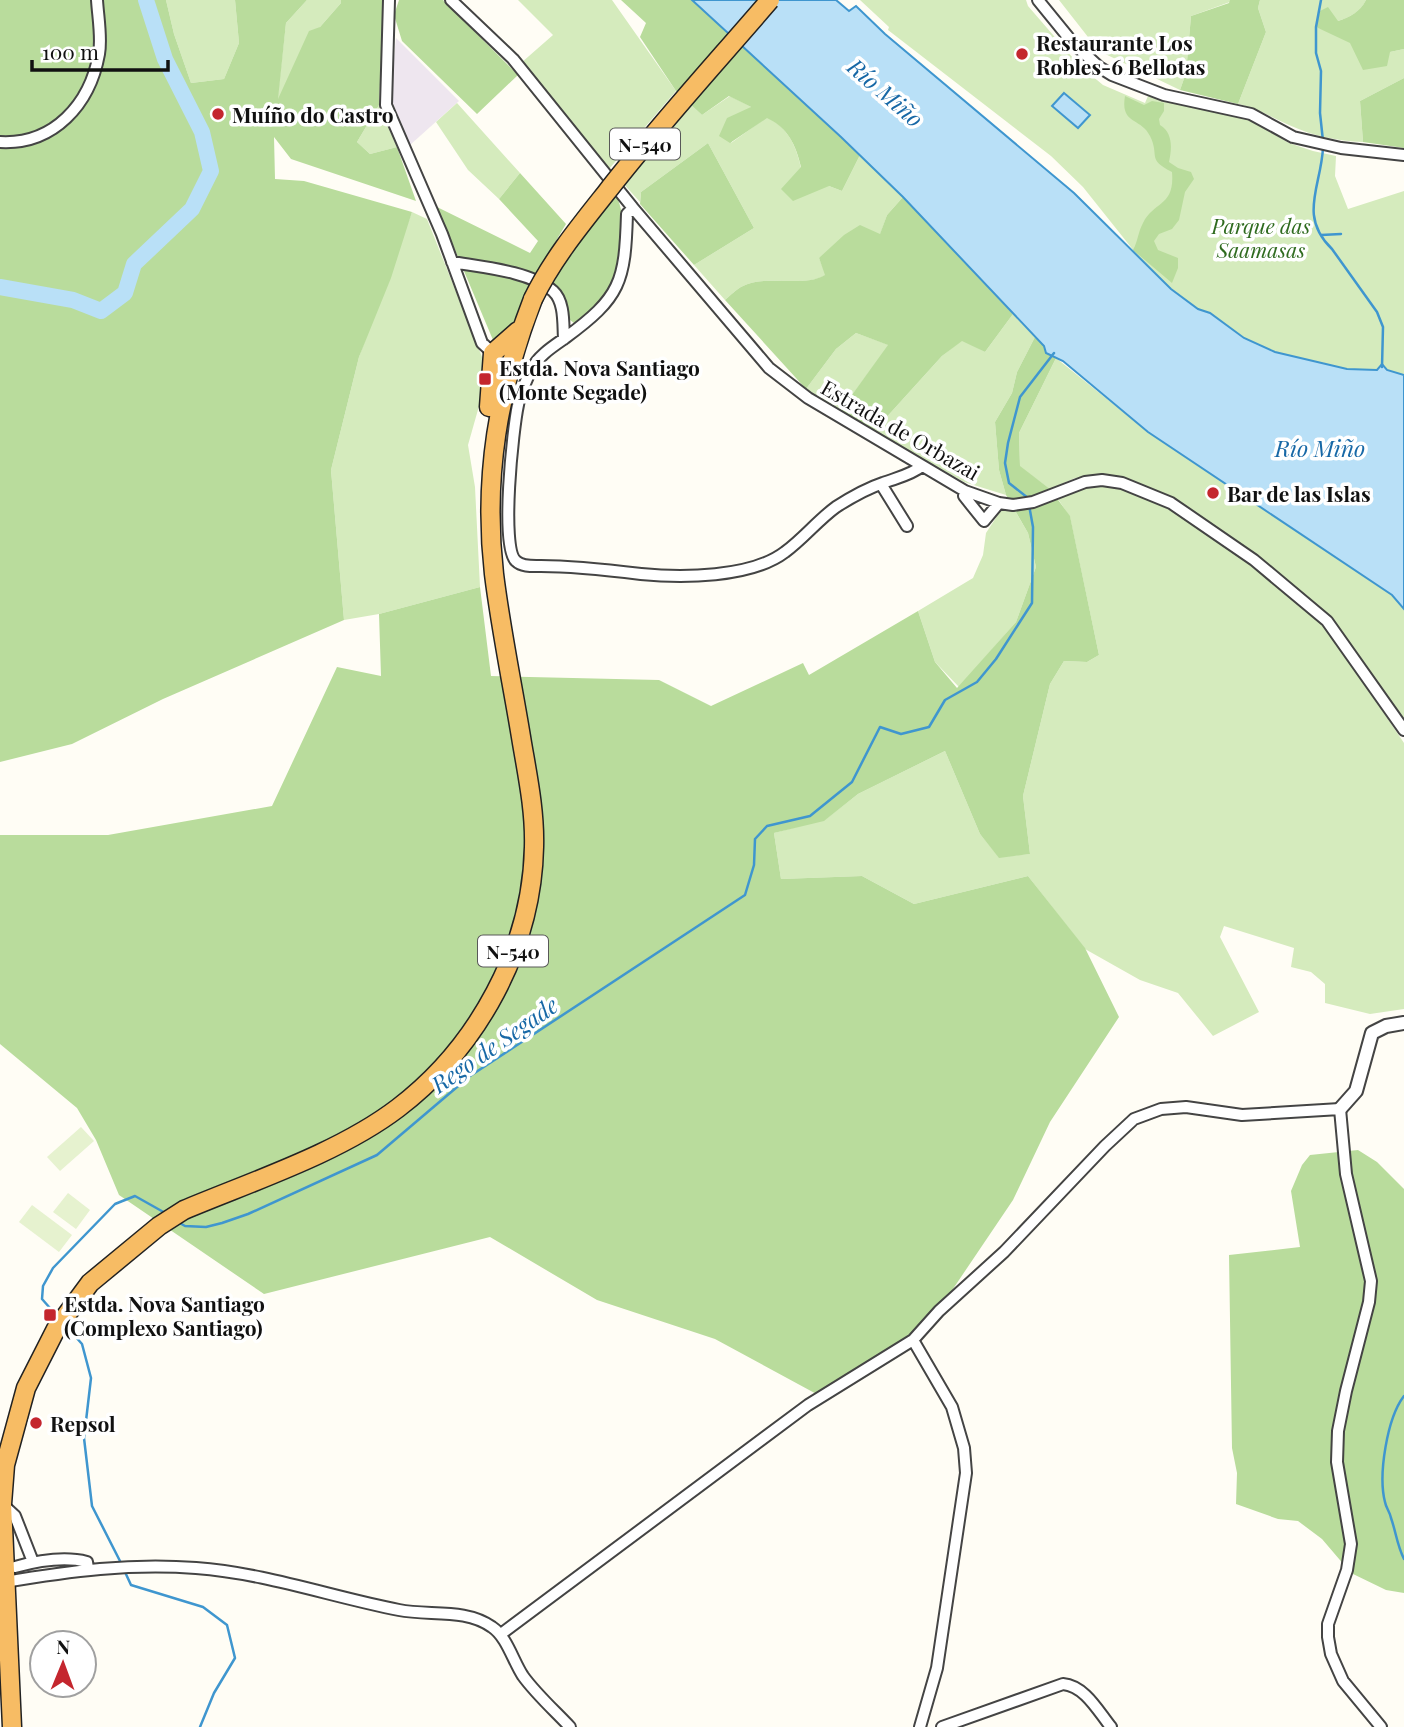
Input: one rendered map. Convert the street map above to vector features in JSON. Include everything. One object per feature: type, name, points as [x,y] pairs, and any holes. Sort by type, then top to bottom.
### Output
[{"type":"highway","name":"N-540","points":[[12,1727],[1,1529],[5,1465],[26,1388],[44,1348],[90,1283],[159,1226],[184,1210],[354,1137],[398,1108],[433,1077],[464,1041],[487,1009],[507,967],[521,932],[534,848],[532,800],[494,574],[500,522],[490,479],[509,402],[522,326],[543,278],[567,243],[624,169],[770,0]]},
{"type":"highway","points":[[490,479],[484,462],[484,441],[491,394],[493,353],[522,326]]},
{"type":"street","points":[[0,142],[14,143],[46,134],[70,116],[90,85],[100,52],[97,0]]},
{"type":"street","points":[[389,0],[386,105],[452,262],[482,343],[493,353]]},
{"type":"street","name":"Estrada de Orbazai","points":[[451,0],[513,59],[633,208],[769,368],[808,398],[965,491],[999,503],[1013,505],[1032,502],[1085,482],[1102,480],[1122,484],[1171,503],[1214,530],[1285,584],[1327,621],[1404,730]]},
{"type":"street","points":[[1038,0],[1083,61],[1112,75],[1149,90],[1251,114],[1293,138],[1341,148],[1404,155]]},
{"type":"street","points":[[633,208],[626,214],[624,266],[616,288],[603,308],[545,353],[509,402],[512,453],[500,522],[510,553],[517,562],[528,566],[577,566],[688,578],[718,575],[763,564],[783,554],[836,507],[922,466]]},
{"type":"street","points":[[452,262],[527,277],[554,292],[562,310],[564,338]]},
{"type":"street","points":[[881,484],[906,526]]},
{"type":"street","points":[[965,491],[964,496],[984,521],[999,503]]},
{"type":"street","points":[[501,1634],[808,1405],[913,1340],[939,1311],[1004,1252],[1134,1119],[1161,1109],[1186,1107],[1242,1115],[1340,1109],[1356,1091],[1371,1033],[1386,1026],[1404,1023]]},
{"type":"street","points":[[1340,1109],[1346,1174],[1371,1281],[1369,1302],[1338,1431],[1337,1462],[1351,1544],[1347,1570],[1328,1624],[1328,1637],[1331,1654],[1343,1681],[1381,1727]]},
{"type":"street","points":[[913,1340],[952,1407],[964,1448],[966,1473],[937,1668],[920,1727]]},
{"type":"street","points":[[2,1504],[15,1517],[33,1562]]},
{"type":"street","points":[[6,1587],[33,1562],[75,1559],[87,1562],[88,1569]]},
{"type":"street","points":[[6,1587],[88,1569],[140,1566],[198,1568],[261,1578],[402,1611],[474,1617],[501,1634],[524,1677],[570,1727]]},
{"type":"street","points":[[942,1727],[1063,1684],[1074,1685],[1084,1693],[1111,1727]]},
{"type":"shaded area","points":[[396,38],[459,101],[410,145],[390,96]]},
{"type":"green space","points":[[0,0],[166,0],[174,34],[191,83],[224,79],[239,43],[235,0],[307,0],[286,23],[278,99],[309,31],[320,27],[341,0],[384,0],[379,105],[357,142],[370,154],[397,147],[416,201],[291,159],[274,137],[275,179],[304,181],[412,212],[391,278],[359,357],[331,470],[344,620],[163,699],[72,744],[0,762]]},
{"type":"green space","points":[[166,0],[235,0],[239,43],[224,79],[191,83],[174,34]]},
{"type":"green space","points":[[307,0],[341,0],[341,3],[320,27],[277,102],[286,23]]},
{"type":"green space","points":[[399,0],[443,0],[518,75],[477,114],[402,41],[394,15]]},
{"type":"green space","points":[[518,0],[612,0],[676,91],[609,169],[521,63],[553,35]]},
{"type":"green space","points":[[621,0],[692,0],[860,155],[842,191],[829,186],[793,201],[781,189],[801,167],[794,144],[786,132],[767,118],[730,143],[719,136],[727,118],[751,107],[729,96],[702,115],[676,91],[640,37],[646,23]]},
{"type":"green space","name":"Parque das Saamasas","points":[[860,0],[1026,0],[1028,6],[1079,65],[1103,85],[1145,103],[1148,96],[1248,119],[1289,143],[1336,156],[1335,176],[1348,209],[1404,191],[1404,375],[1387,370],[1382,364],[1377,370],[1347,369],[1275,352],[1244,338],[1179,296],[1133,253],[1083,187],[1051,156],[888,30],[889,27]]},
{"type":"green space","points":[[1059,0],[1230,2],[1191,16],[1186,73],[1180,90],[1099,51]]},
{"type":"green space","points":[[1230,0],[1260,0],[1258,8],[1266,32],[1238,104],[1180,90],[1186,73],[1191,16],[1229,3]]},
{"type":"green space","points":[[1260,0],[1366,0],[1351,16],[1316,27],[1390,52],[1404,49],[1404,78],[1360,101],[1363,142],[1316,135],[1238,104],[1266,32],[1258,8]]},
{"type":"green space","points":[[1366,0],[1404,0],[1404,49],[1390,52],[1387,66],[1363,70],[1350,43],[1316,27],[1320,11],[1328,7],[1338,21],[1361,8]]},
{"type":"green space","points":[[1404,78],[1404,148],[1363,142],[1360,101]]},
{"type":"green space","points":[[730,96],[751,107],[731,143],[767,117],[780,126],[790,138],[801,168],[842,191],[860,155],[903,197],[887,215],[880,235],[819,258],[826,275],[817,279],[752,283],[740,287],[725,300],[694,265],[754,228],[708,143],[641,192],[640,202],[621,181],[688,102],[702,115]]},
{"type":"green space","points":[[1125,96],[1144,105],[1152,101],[1164,103],[1164,111],[1159,119],[1170,141],[1169,162],[1191,172],[1194,179],[1185,192],[1179,220],[1172,229],[1159,234],[1154,241],[1158,250],[1178,258],[1178,268],[1172,283],[1133,250],[1143,223],[1170,192],[1172,172],[1156,160],[1153,143],[1146,130],[1128,116],[1124,105]]},
{"type":"green space","points":[[457,103],[520,173],[499,199],[468,170],[436,122]]},
{"type":"green space","points":[[379,105],[397,147],[370,154],[357,142]]},
{"type":"green space","points":[[708,143],[754,228],[694,265],[640,204],[641,192]]},
{"type":"green space","points":[[520,173],[566,224],[544,261],[510,330],[493,340],[437,207],[530,253],[538,241],[499,199]]},
{"type":"green space","points":[[614,191],[621,209],[622,225],[621,252],[615,277],[596,308],[574,323],[552,286],[566,258]]},
{"type":"green space","points":[[903,197],[1013,314],[985,352],[962,341],[942,356],[874,431],[841,410],[888,345],[856,333],[836,349],[806,389],[725,300],[738,289],[752,283],[806,281],[825,275],[819,258],[844,235],[860,225],[880,234],[887,215]]},
{"type":"green space","points":[[412,212],[427,219],[484,362],[483,392],[468,445],[475,487],[480,587],[379,614],[344,620],[331,470],[359,357]]},
{"type":"green space","points":[[1013,314],[1035,337],[1017,372],[1012,393],[995,422],[999,470],[1006,495],[964,482],[874,431],[942,356],[962,340],[985,352]]},
{"type":"green space","points":[[856,333],[889,345],[841,410],[806,389],[836,349]]},
{"type":"green space","points":[[1035,337],[1044,346],[1046,353],[1056,358],[1019,433],[1020,466],[1050,489],[1070,516],[1099,655],[1087,662],[1064,661],[1050,684],[1023,796],[1030,854],[999,858],[980,834],[945,751],[858,794],[824,821],[774,833],[781,879],[862,876],[914,904],[1028,876],[1085,948],[1119,1017],[1050,1122],[1013,1200],[934,1317],[822,1397],[715,1339],[597,1300],[490,1237],[264,1294],[119,1195],[96,1140],[77,1108],[0,1044],[0,835],[108,835],[272,806],[337,667],[381,676],[379,614],[480,587],[491,676],[659,680],[711,706],[803,663],[809,675],[918,611],[935,662],[957,688],[1016,622],[1036,567],[1028,533],[1006,495],[999,470],[995,422],[1012,393],[1017,372]]},
{"type":"green space","points":[[1056,358],[1148,432],[1392,595],[1404,609],[1404,717],[1399,719],[1327,616],[1308,597],[1193,511],[1123,478],[1103,475],[1075,478],[1050,489],[1020,467],[1019,433]]},
{"type":"green space","points":[[1111,484],[1170,508],[1290,593],[1328,630],[1404,743],[1404,1009],[1370,1014],[1325,1003],[1325,984],[1311,972],[1291,967],[1294,948],[1224,926],[1220,937],[1259,1012],[1213,1036],[1178,993],[1140,980],[1085,949],[1028,876],[914,904],[862,876],[781,879],[774,833],[826,819],[858,794],[945,751],[980,834],[999,857],[1030,854],[1023,796],[1050,684],[1064,661],[1087,662],[1099,655],[1070,517],[1058,499],[1091,485]]},
{"type":"green space","points":[[1003,507],[1014,509],[1028,533],[1036,567],[1016,622],[959,687],[935,662],[918,611],[973,578],[983,555],[986,533]]},
{"type":"green space","points":[[81,1127],[94,1141],[60,1171],[47,1157]]},
{"type":"green space","points":[[1358,1150],[1377,1162],[1404,1189],[1404,1593],[1386,1590],[1351,1573],[1322,1539],[1298,1521],[1278,1519],[1236,1504],[1237,1473],[1232,1448],[1229,1255],[1300,1247],[1291,1191],[1302,1165],[1310,1155]]},
{"type":"green space","points":[[68,1193],[90,1210],[76,1229],[53,1212]]},
{"type":"green space","points":[[32,1205],[72,1235],[59,1252],[19,1222]]},
{"type":"water","name":"Río Miño","points":[[692,0],[836,0],[849,11],[856,6],[885,34],[1074,193],[1171,289],[1198,309],[1210,313],[1244,338],[1275,352],[1347,369],[1377,370],[1382,364],[1387,370],[1404,375],[1404,609],[1392,595],[1148,432],[1063,361],[1046,353],[1044,346],[903,197]]},
{"type":"water","points":[[1064,93],[1090,115],[1078,128],[1052,106]]},
{"type":"waterway","points":[[0,287],[73,300],[101,311],[125,293],[134,264],[192,209],[211,171],[202,132],[165,59],[146,0]]},
{"type":"waterway","points":[[1321,0],[1316,27],[1316,53],[1321,71],[1320,113],[1323,141]]},
{"type":"waterway","points":[[1323,148],[1314,201],[1316,225],[1377,312],[1383,327],[1382,367]]},
{"type":"waterway","points":[[1321,235],[1341,234]]},
{"type":"waterway","name":"Rego de Segade","points":[[1028,498],[1009,483],[1005,463],[1008,443],[1020,397],[1054,353]]},
{"type":"waterway","name":"Rego de Segade","points":[[178,1222],[185,1226],[206,1227],[222,1223],[248,1214],[377,1155],[470,1076],[745,895],[754,865],[755,839],[767,826],[810,816],[852,782],[880,727],[901,734],[929,727],[945,700],[977,682],[996,659],[1032,603],[1033,527],[1029,505]]},
{"type":"waterway","name":"Rego de Segade","points":[[57,1316],[42,1299],[43,1286],[53,1268],[115,1204],[135,1196],[167,1214]]},
{"type":"waterway","name":"Rego de Segade","points":[[66,1326],[82,1344],[91,1378],[84,1438],[92,1506],[121,1563]]},
{"type":"waterway","points":[[1404,1396],[1393,1418],[1383,1462],[1383,1491],[1404,1559]]},
{"type":"waterway","name":"Rego de Segade","points":[[125,1572],[131,1585],[203,1607],[227,1625],[235,1658],[214,1693],[200,1727]]},
{"type":"place","name":"Restaurante Los Robles-6 Bellotas","points":[[1022,54]]},
{"type":"place","name":"Muíño do Castro","points":[[218,114]]},
{"type":"place","name":"Estda. Nova Santiago (Monte Segade)","points":[[485,379]]},
{"type":"place","name":"Bar de las Islas","points":[[1213,493]]},
{"type":"place","name":"Estda. Nova Santiago (Complexo Santiago)","points":[[50,1315]]},
{"type":"place","name":"Repsol","points":[[36,1423]]}]
